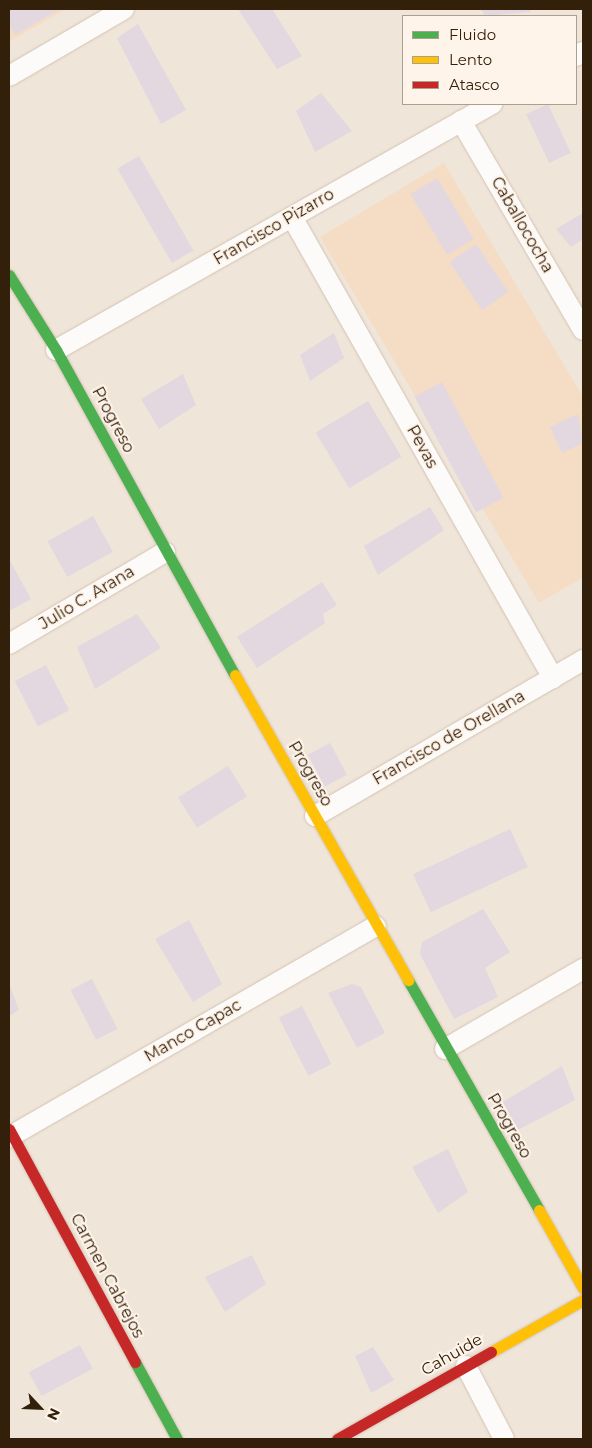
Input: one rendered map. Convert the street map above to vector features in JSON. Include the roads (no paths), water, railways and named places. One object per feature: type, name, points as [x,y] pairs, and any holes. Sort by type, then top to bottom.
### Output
[{"type":"street","points":[[9,76],[124,9]]},
{"type":"street","name":"Francisco Pizarro","points":[[56,350],[490,105]]},
{"type":"street","name":"Caballococha","points":[[461,121],[583,330]]},
{"type":"street","name":"Pevas","points":[[292,217],[553,678]]},
{"type":"street","name":"Progreso","points":[[9,276],[56,350],[165,552],[583,1288]]},
{"type":"street","name":"Julio C. Arana","points":[[9,644],[165,552]]},
{"type":"street","name":"Francisco de Orellana","points":[[315,816],[583,660]]},
{"type":"street","name":"Manco Capac","points":[[10,1133],[376,926]]},
{"type":"street","points":[[445,1048],[583,969]]},
{"type":"street","name":"Carmen Cabrejos","points":[[10,1133],[177,1439]]},
{"type":"street","name":"Cahuide","points":[[337,1439],[583,1300]]},
{"type":"street","points":[[466,1366],[504,1439]]}]
